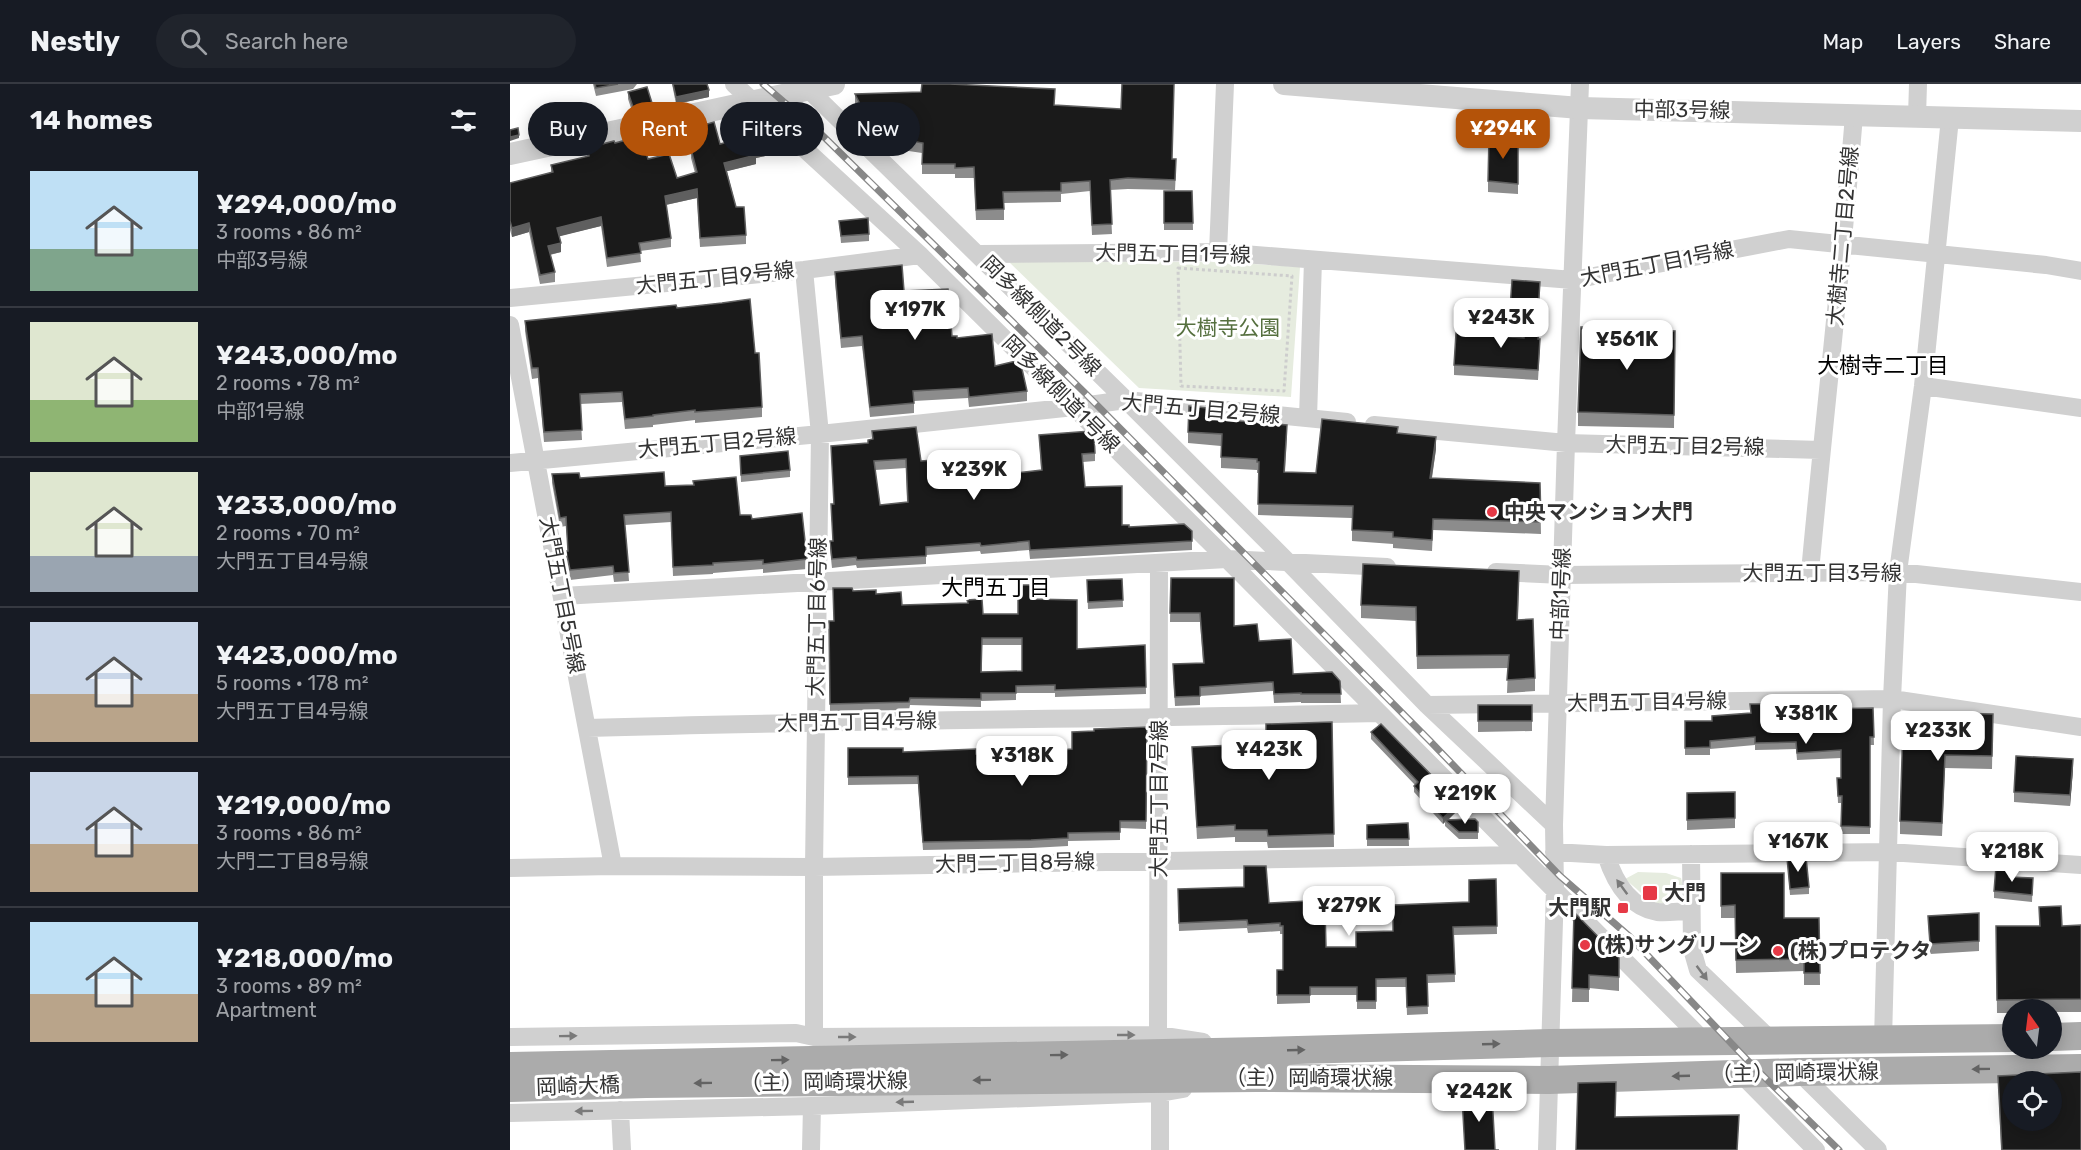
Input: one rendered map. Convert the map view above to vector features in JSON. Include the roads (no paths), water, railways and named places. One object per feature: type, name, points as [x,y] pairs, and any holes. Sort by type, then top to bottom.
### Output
[{"type":"main road","points":[[2062,1037],[2081,1036]]},
{"type":"main road","name":"（主）岡崎環状線","points":[[642,1073],[1259,1064],[1550,1042],[2002,1038]]},
{"type":"main road","name":"（主）岡崎環状線","points":[[1259,1064],[1549,1080],[1740,1073],[2081,1068]]},
{"type":"main road","name":"岡崎大橋","points":[[510,1066],[642,1073]]},
{"type":"main road","name":"岡崎大橋","points":[[510,1088],[642,1073]]},
{"type":"street","name":"岡多線側道1号線","points":[[734,84],[755,102]]},
{"type":"street","points":[[755,102],[806,87],[834,84]]},
{"type":"street","points":[[1218,252],[1225,84]]},
{"type":"street","name":"中部3号線","points":[[1284,84],[1580,108],[2081,121]]},
{"type":"street","name":"中部1号線","points":[[1547,1150],[1555,888],[1554,825],[1580,84]]},
{"type":"street","points":[[1917,117],[1918,84]]},
{"type":"street","name":"岡多線側道2号線","points":[[806,87],[1126,400],[1427,705],[1554,825]]},
{"type":"street","points":[[510,154],[720,109]]},
{"type":"street","name":"大樹寺二丁目2号線","points":[[1810,572],[1844,245],[1854,115]]},
{"type":"street","points":[[1883,1040],[1890,852],[1892,699],[1898,572],[1923,386],[1950,118]]},
{"type":"street","name":"岡多線側道1号線","points":[[813,156],[920,255],[1227,559],[1704,1041]]},
{"type":"street","name":"大門五丁目1号線","points":[[979,254],[1218,252],[1573,280],[1789,239],[1938,253],[2081,271]]},
{"type":"street","name":"大門五丁目9号線","points":[[510,298],[804,270],[920,255]]},
{"type":"street","points":[[1308,418],[1313,260]]},
{"type":"street","name":"大門五丁目6号線","points":[[804,270],[820,434],[814,1037]]},
{"type":"street","name":"大門五丁目5号線","points":[[510,325],[613,866]]},
{"type":"street","points":[[1923,386],[2081,408]]},
{"type":"street","name":"大門五丁目2号線","points":[[510,463],[820,434],[1126,400],[1566,443],[1821,450]]},
{"type":"street","points":[[562,596],[1227,559],[1407,568]]},
{"type":"street","name":"大門五丁目7号線","points":[[1158,1035],[1159,563]]},
{"type":"street","name":"大門五丁目3号線","points":[[1478,571],[1562,575],[1898,572],[2081,592]]},
{"type":"street","name":"大門五丁目4号線","points":[[1427,705],[1892,699],[2081,728]]},
{"type":"street","name":"大門五丁目4号線","points":[[587,728],[816,721],[1159,718],[1379,713]]},
{"type":"street","points":[[1554,852],[1606,855],[1890,852],[2081,865]]},
{"type":"street","points":[[1691,854],[1692,949],[1698,969],[1771,1040]]},
{"type":"street","name":"大門二丁目8号線","points":[[510,868],[814,867],[1520,855]]},
{"type":"street","points":[[1606,855],[1612,873],[1625,893],[1642,906],[1657,912],[1690,911]]},
{"type":"street","points":[[510,1037],[796,1033],[814,1037],[1158,1035],[1259,1064]]},
{"type":"street","points":[[510,1113],[812,1106],[1160,1093],[1259,1064]]},
{"type":"street","points":[[1799,1072],[1878,1150]]},
{"type":"street","points":[[1740,1073],[1816,1150]]},
{"type":"street","points":[[1160,1093],[1160,1150]]},
{"type":"street","points":[[811,1150],[812,1106]]},
{"type":"street","points":[[620,1110],[622,1150]]},
{"type":"railway","points":[[763,84],[821,134],[1084,392],[1430,741],[1560,876],[1629,936],[1751,1064],[1839,1150]]},
{"type":"place","name":"中央マンション大門","points":[[1492,512]]},
{"type":"place","name":"大門","points":[[1650,893]]},
{"type":"place","name":"大門駅","points":[[1623,908]]},
{"type":"place","name":"(株)サングリーン","points":[[1585,945]]},
{"type":"place","name":"(株)プロテクタ","points":[[1778,951]]},
{"type":"district","name":"大樹寺二丁目","points":[[1883,365]]},
{"type":"district","name":"大門五丁目","points":[[996,587]]},
{"type":"park label","name":"大樹寺公園","points":[[1228,328]]}]
